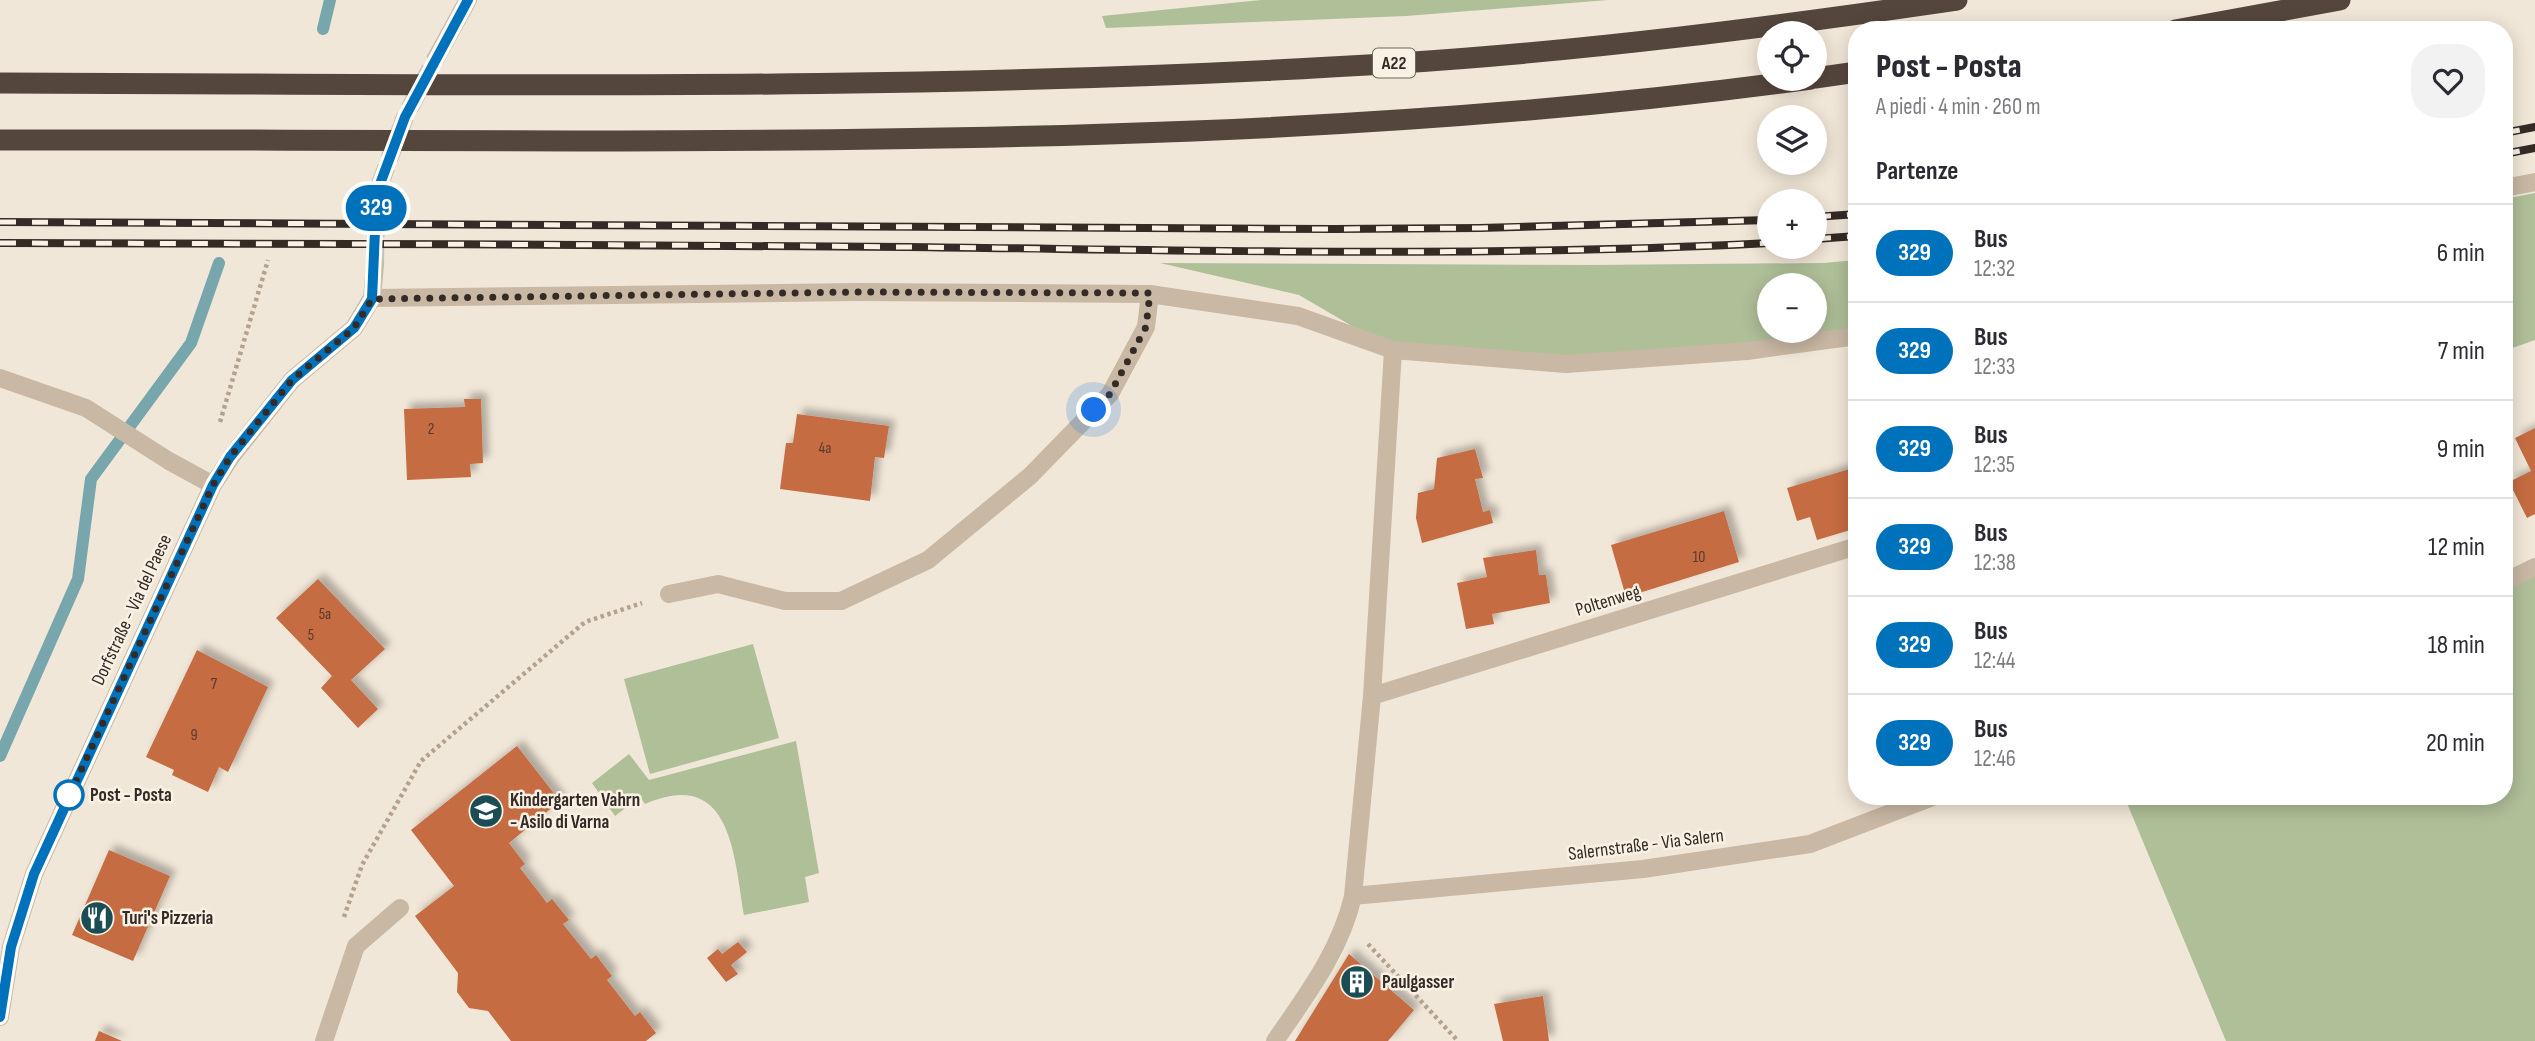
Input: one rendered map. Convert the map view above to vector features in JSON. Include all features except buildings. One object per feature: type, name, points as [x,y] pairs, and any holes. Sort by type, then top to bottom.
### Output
[{"type":"highway","name":"A22","points":[[0,83],[828,85],[1167,75],[1402,63],[1575,48],[1777,26],[1957,0]]},
{"type":"highway","points":[[2224,21],[2340,0]]},
{"type":"highway","points":[[1827,76],[1848,73]]},
{"type":"highway","points":[[0,139],[835,141],[1175,133],[1412,119],[1557,107],[1757,84]]},
{"type":"street","points":[[436,58],[468,0]]},
{"type":"street","points":[[2513,186],[2535,182]]},
{"type":"street","points":[[376,208],[380,184]]},
{"type":"street","name":"Dorfstraße - Via del Paese","points":[[0,1017],[11,947],[34,874],[213,485],[230,457],[292,380],[354,328],[372,299],[375,264]]},
{"type":"street","points":[[372,299],[857,292],[1150,293],[1298,316],[1393,350],[1566,365],[1747,351],[1848,337]]},
{"type":"street","points":[[668,594],[718,584],[785,601],[841,601],[928,560],[1030,476],[1110,394],[1146,327],[1150,293]]},
{"type":"street","points":[[1275,1041],[1318,979],[1348,921],[1353,896],[1372,696],[1393,350]]},
{"type":"street","points":[[0,378],[86,408],[213,485]]},
{"type":"street","name":"Poltenweg","points":[[1372,696],[1848,549]]},
{"type":"street","points":[[2513,578],[2535,567]]},
{"type":"street","name":"Salernstraße - Via Salern","points":[[1353,896],[1643,869],[1810,844],[1912,805]]},
{"type":"street","points":[[324,1041],[356,946],[400,908]]},
{"type":"path","points":[[230,457],[217,433],[268,260]]},
{"type":"path","points":[[344,917],[362,865],[421,761],[585,622],[668,594]]},
{"type":"path","points":[[1348,921],[1458,1041]]},
{"type":"green space","points":[[1261,0],[1608,0],[1406,16],[1106,28],[1102,16]]},
{"type":"green space","points":[[2535,193],[2535,340],[2513,348],[2513,197]]},
{"type":"green space","points":[[1848,261],[1848,337],[1827,339],[1827,273],[1757,273],[1757,343],[1784,343],[1566,364],[1393,350],[1299,295],[1160,263],[1591,265]]},
{"type":"green space","points":[[2535,571],[2535,1041],[2226,1041],[2128,805],[2513,805],[2513,579]]},
{"type":"green space","points":[[753,644],[779,738],[650,774],[624,679]]},
{"type":"green space","points":[[796,741],[819,873],[805,877],[809,902],[744,915],[731,844],[712,807],[696,797],[674,795],[645,804],[640,797],[615,816],[592,783],[629,754],[649,780]]},
{"type":"waterway","points":[[323,29],[330,0]]},
{"type":"waterway","points":[[0,756],[78,579],[91,479],[191,343],[219,263]]},
{"type":"tunnel","points":[[380,184],[405,117],[436,58]]},
{"type":"tunnel","points":[[375,264],[376,208]]},
{"type":"railway","points":[[2513,131],[2535,127]]},
{"type":"railway","points":[[2513,152],[2535,148]]},
{"type":"railway","points":[[1827,216],[1848,215]]},
{"type":"railway","points":[[0,222],[1334,229],[1757,220]]},
{"type":"railway","points":[[1827,238],[1848,237]]},
{"type":"railway","points":[[0,243],[680,245],[1338,252],[1661,248],[1757,244]]},
{"type":"bus line","name":"329","points":[[0,1017],[11,947],[34,874],[213,485],[230,457],[292,380],[354,328],[372,299],[376,208],[380,184],[405,117],[468,0]]},
{"type":"place","name":"Post - Posta","points":[[69,795]]},
{"type":"place","name":"Kindergarten Vahrn - Asilo di Varna","points":[[486,811]]},
{"type":"place","name":"Turi's Pizzeria","points":[[97,918]]},
{"type":"place","name":"Paulgasser","points":[[1357,982]]},
{"type":"route","points":[[69,795],[65,805],[213,485],[230,457],[292,380],[354,328],[372,299],[857,292],[1150,293],[1146,327],[1110,394],[1094,410]]}]
